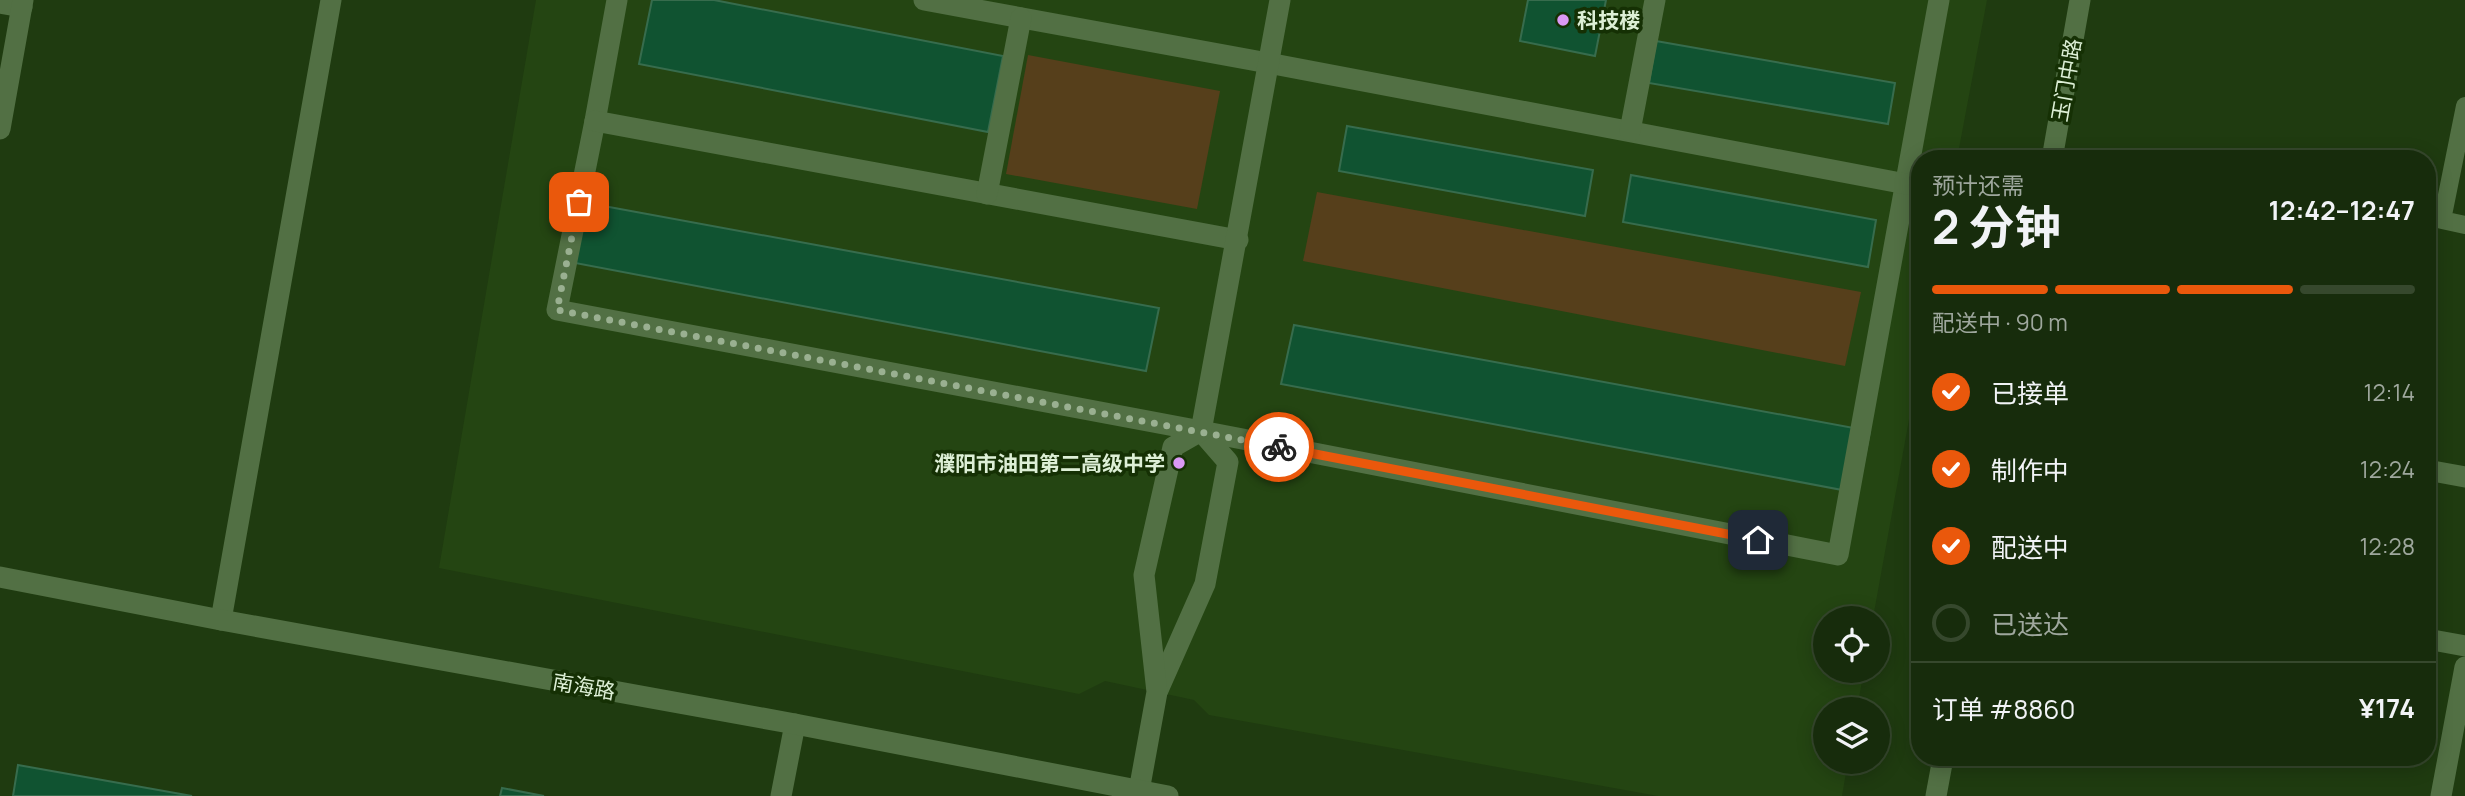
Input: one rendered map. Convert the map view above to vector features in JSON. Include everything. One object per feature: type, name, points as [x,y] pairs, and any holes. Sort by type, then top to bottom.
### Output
[{"type":"street","points":[[221,620],[331,0]]},
{"type":"street","points":[[617,0],[557,310],[1201,431],[1838,555],[1911,157]]},
{"type":"street","points":[[924,0],[1906,184]]},
{"type":"street","points":[[1157,692],[1144,575],[1173,447],[1201,431],[1280,0]]},
{"type":"street","points":[[1630,131],[1655,0]]},
{"type":"street","points":[[1912,150],[1940,0]]},
{"type":"street","name":"玉门中路","points":[[2054,150],[2081,0]]},
{"type":"street","points":[[0,3],[23,4],[0,129]]},
{"type":"street","points":[[987,194],[1021,18]]},
{"type":"street","points":[[595,121],[1238,240]]},
{"type":"street","points":[[1139,791],[1157,692],[1205,584],[1228,462],[1201,431]]},
{"type":"street","points":[[2436,472],[2465,477]]},
{"type":"street","name":"南海路","points":[[0,577],[1168,796]]},
{"type":"street","points":[[2436,641],[2465,646]]},
{"type":"street","points":[[2441,796],[2465,667]]},
{"type":"street","points":[[781,796],[795,724]]},
{"type":"street","points":[[1936,796],[1942,766]]},
{"type":"lane","points":[[2465,106],[2442,220],[2465,225]]},
{"type":"shaded area","name":"濮阳市油田第二高级中学","points":[[536,0],[1987,0],[1959,150],[1911,150],[1911,409],[1875,606],[1813,606],[1813,683],[1862,683],[1859,697],[1813,697],[1813,774],[1846,774],[1842,796],[1658,796],[1209,715],[1194,700],[1105,681],[1079,694],[439,568]]},
{"type":"shaded area","points":[[1028,55],[1220,91],[1197,209],[1006,174]]},
{"type":"shaded area","points":[[1317,192],[1861,292],[1845,366],[1303,261]]},
{"type":"building","points":[[652,0],[714,0],[1003,56],[988,132],[639,64]]},
{"type":"building","name":"科技楼","points":[[1528,0],[1606,0],[1595,56],[1520,41]]},
{"type":"building","points":[[1656,41],[1895,83],[1888,124],[1649,83]]},
{"type":"building","points":[[1347,126],[1593,170],[1585,216],[1339,171]]},
{"type":"building","points":[[1631,175],[1876,220],[1868,267],[1623,222]]},
{"type":"building","points":[[582,202],[1159,308],[1146,371],[570,262]]},
{"type":"building","points":[[1294,325],[1870,431],[1858,493],[1281,384]]},
{"type":"building","points":[[18,765],[192,796],[13,796]]},
{"type":"building","points":[[502,788],[544,796],[500,796]]},
{"type":"way so far","points":[[579,202],[557,310],[1279,447]]},
{"type":"place","name":"科技楼","points":[[1563,20]]},
{"type":"place","name":"濮阳市油田第二高级中学","points":[[1179,463]]},
{"type":"route","points":[[1279,447],[1758,540]]}]
